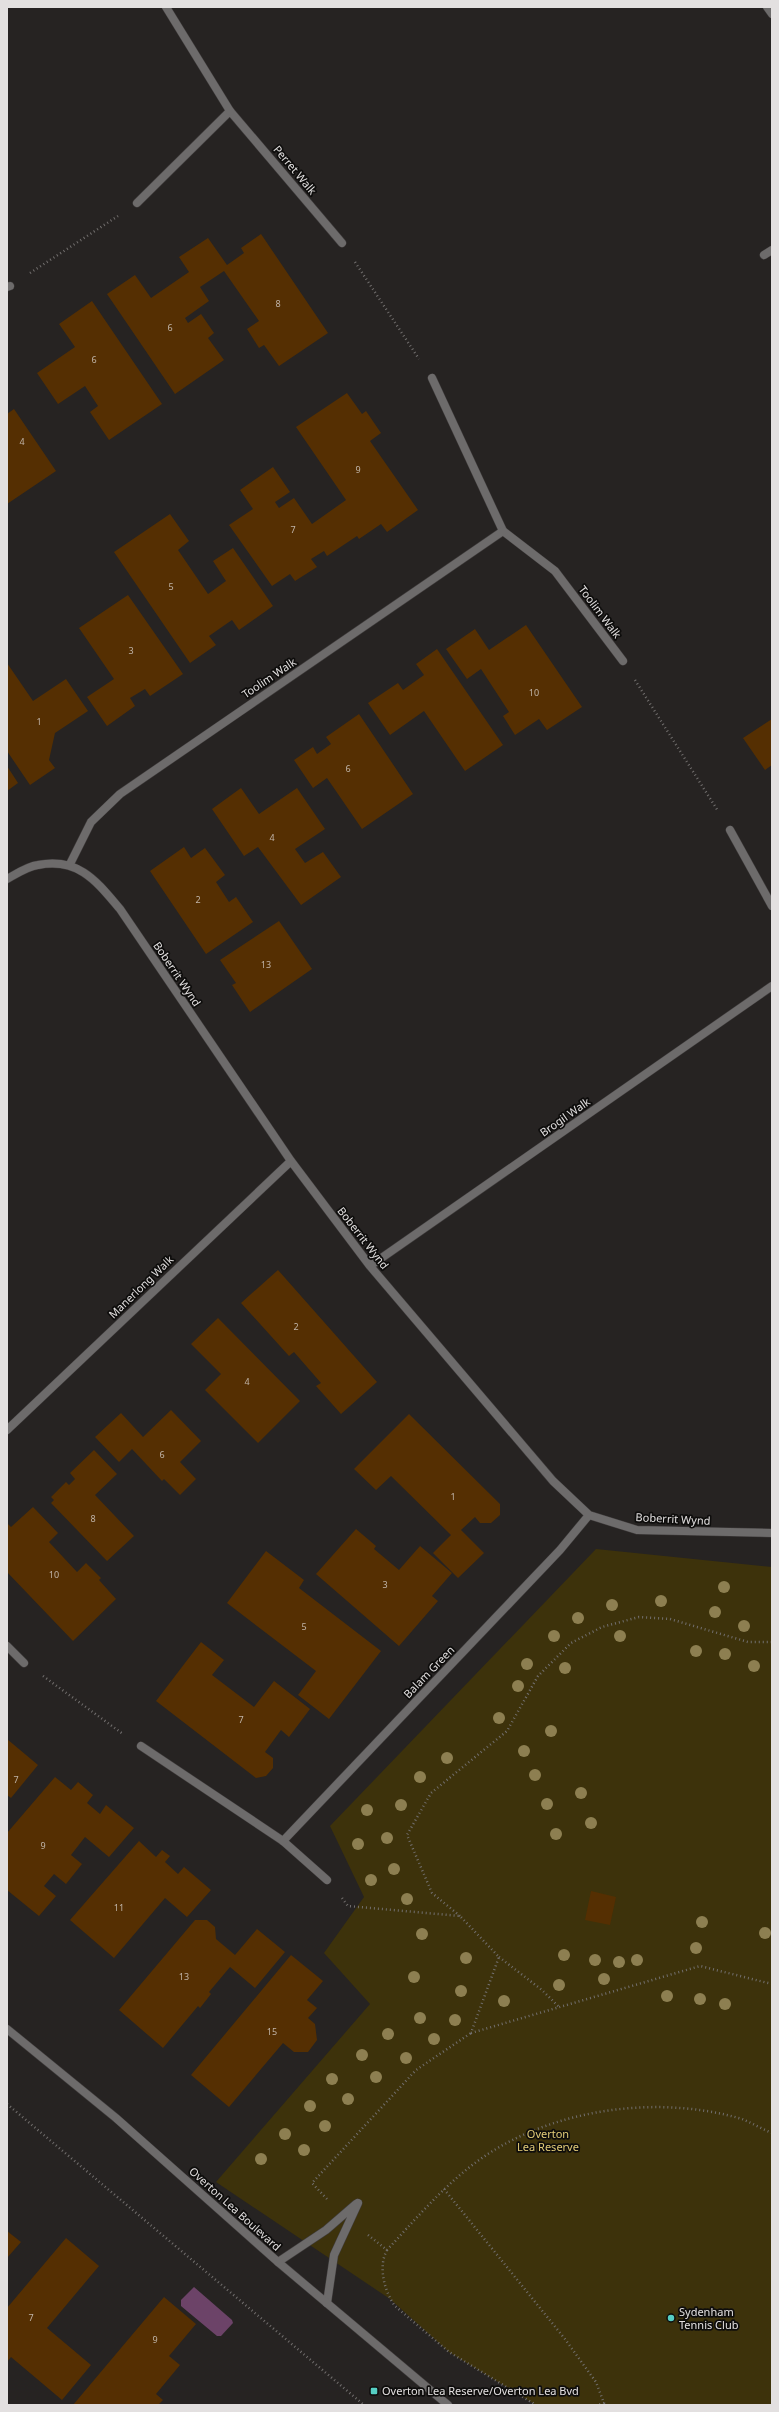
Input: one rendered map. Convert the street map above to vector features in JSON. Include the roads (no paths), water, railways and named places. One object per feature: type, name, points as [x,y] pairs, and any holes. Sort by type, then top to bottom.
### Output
[{"type":"street","name":"Perret Walk","points":[[166,7],[230,111],[342,243]]},
{"type":"street","points":[[767,7],[772,14]]},
{"type":"street","points":[[137,203],[230,111]]},
{"type":"street","points":[[764,255],[772,250]]},
{"type":"street","name":"Toolim Walk","points":[[432,378],[503,531],[555,571],[623,661]]},
{"type":"street","name":"Toolim Walk","points":[[70,864],[91,822],[120,794],[503,531]]},
{"type":"street","points":[[730,830],[772,906]]},
{"type":"street","points":[[7,879],[38,865],[70,864]]},
{"type":"street","name":"Boberrit Wynd","points":[[70,864],[98,883],[120,910],[291,1161],[370,1266],[553,1481],[589,1515],[638,1530],[772,1533]]},
{"type":"street","name":"Brogil Walk","points":[[370,1266],[772,986]]},
{"type":"street","name":"Manerlong Walk","points":[[7,1430],[291,1161]]},
{"type":"street","name":"Balam Green","points":[[283,1841],[554,1556],[589,1515]]},
{"type":"street","points":[[7,1646],[24,1663]]},
{"type":"street","points":[[141,1746],[283,1841],[327,1880]]},
{"type":"street","name":"Overton Lea Boulevard","points":[[7,2029],[116,2118],[278,2262],[448,2405]]},
{"type":"street","points":[[278,2262],[347,2218],[334,2255],[327,2303]]},
{"type":"place","name":"Sydenham Tennis Club","points":[[671,2318]]},
{"type":"place","name":"Overton Lea Reserve/Overton Lea Bvd","points":[[374,2391]]},
{"type":"park label","name":"Overton Lea Reserve","points":[[548,2140]]}]
